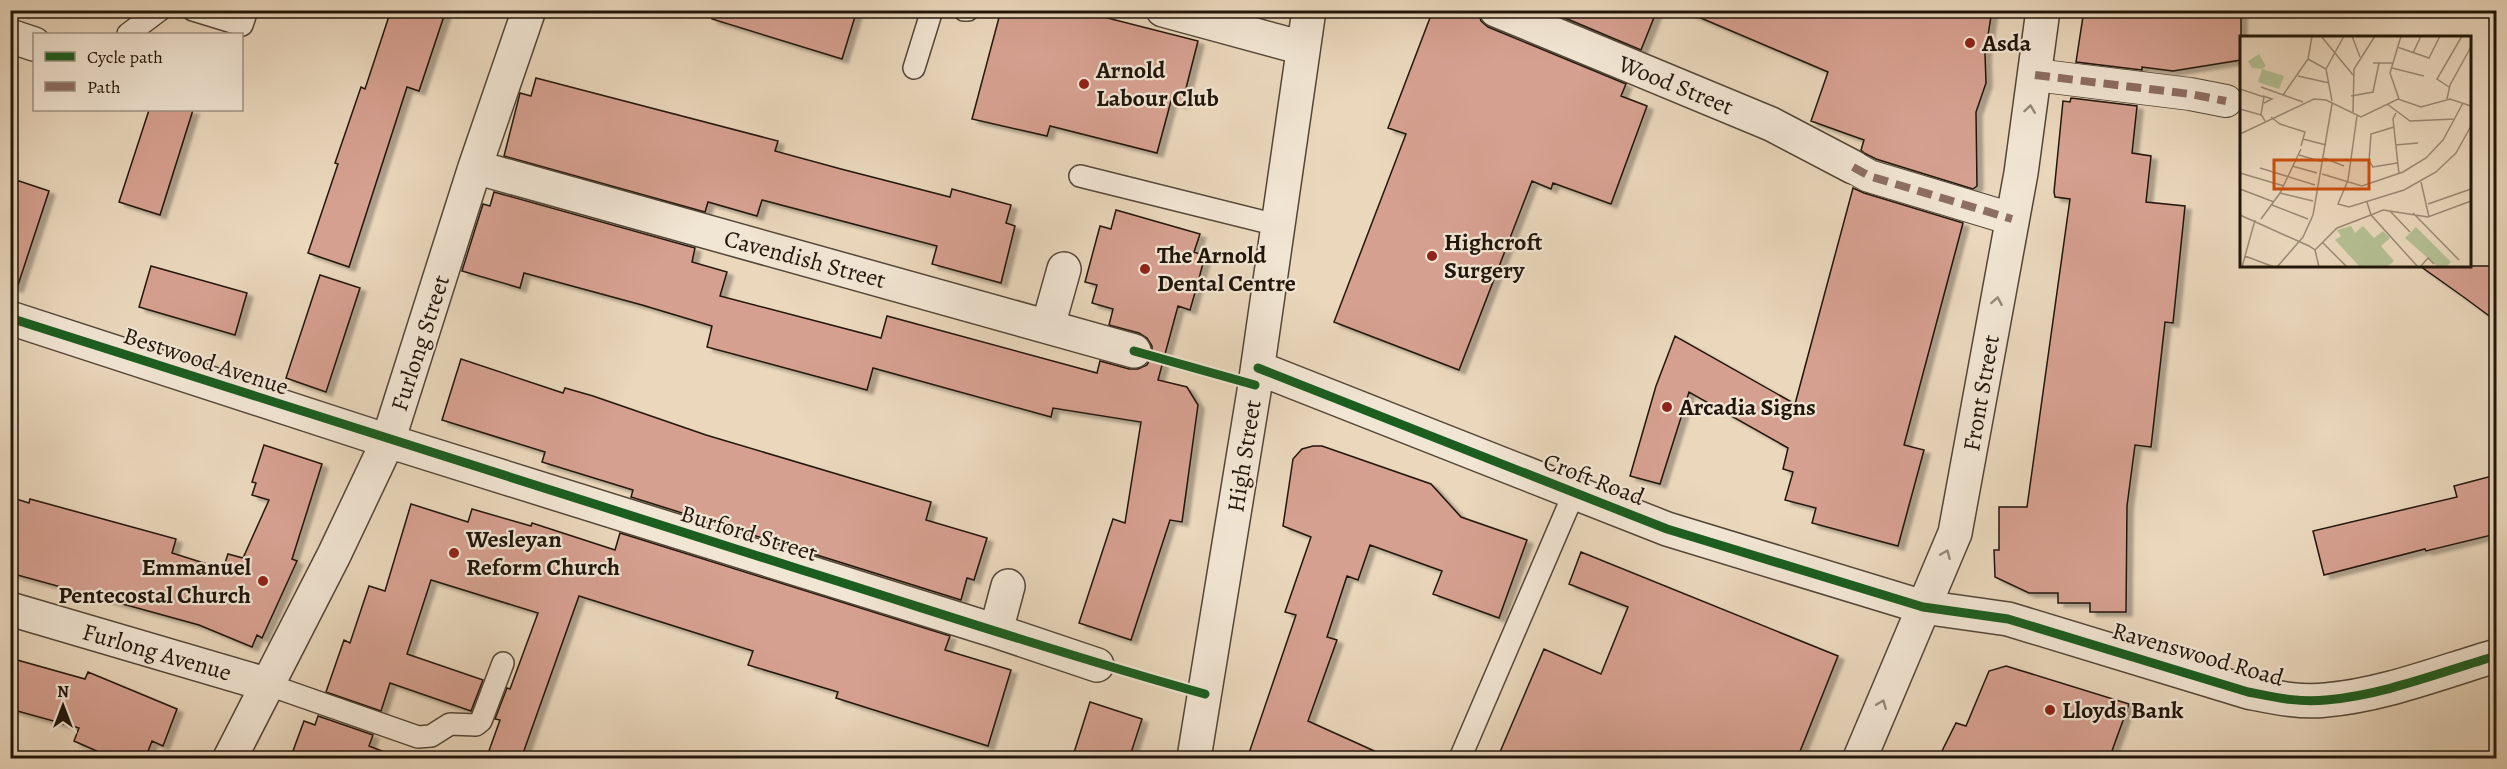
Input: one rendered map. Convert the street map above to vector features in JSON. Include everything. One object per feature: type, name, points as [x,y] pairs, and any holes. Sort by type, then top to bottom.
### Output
[{"type":"street","name":"Furlong Street","points":[[230,759],[269,685],[388,441],[475,167],[529,10]]},
{"type":"street","points":[[1163,10],[1303,48]]},
{"type":"street","name":"High Street","points":[[1194,759],[1258,368],[1309,10]]},
{"type":"street","name":"Wood Street","points":[[1496,10],[1771,124],[1853,167]]},
{"type":"street","name":"Front Street","points":[[1860,759],[1955,533],[2021,173],[2043,10]]},
{"type":"street","points":[[10,36],[33,44]]},
{"type":"street","points":[[2035,75],[2190,94],[2226,101]]},
{"type":"street","name":"Cavendish Street","points":[[475,167],[1134,351]]},
{"type":"street","points":[[1853,167],[1869,176],[2012,219]]},
{"type":"street","points":[[1048,326],[1065,268]]},
{"type":"street","name":"Bestwood Avenue","points":[[10,318],[388,441]]},
{"type":"street","name":"Croft Road","points":[[1258,368],[1667,529],[1923,608]]},
{"type":"street","name":"Burford Street","points":[[388,441],[996,631],[1097,665]]},
{"type":"street","points":[[996,631],[1008,586]]},
{"type":"street","name":"Ravenswood Road","points":[[1923,608],[2008,619],[2242,690],[2285,700],[2325,700],[2377,691],[2496,656]]},
{"type":"street","name":"Furlong Avenue","points":[[10,609],[269,685]]},
{"type":"lane","points":[[129,33],[160,10]]},
{"type":"lane","points":[[193,10],[242,25],[247,10]]},
{"type":"lane","points":[[914,68],[932,10]]},
{"type":"lane","points":[[1080,176],[1277,225]]},
{"type":"lane","points":[[1461,756],[1574,493]]},
{"type":"lane","points":[[269,685],[418,737],[424,737],[431,736],[450,724],[471,726],[481,721],[503,663]]},
{"type":"building","points":[[391,10],[446,10],[419,91],[407,87],[349,267],[308,253],[338,164],[335,163],[361,87],[365,89]]},
{"type":"building","points":[[713,10],[857,10],[842,59],[712,19]]},
{"type":"building","name":"Arnold Labour Club","points":[[1001,10],[1076,10],[1198,41],[1182,104],[1171,101],[1157,153],[1050,126],[1047,136],[972,119]]},
{"type":"building","name":"Highcroft Surgery","points":[[1433,10],[1478,10],[1481,21],[1488,27],[1626,84],[1621,96],[1647,106],[1611,204],[1553,183],[1551,189],[1532,181],[1459,370],[1334,322],[1406,134],[1388,128]]},
{"type":"building","points":[[1546,10],[1657,10],[1641,50]]},
{"type":"building","points":[[1682,10],[1992,10],[1985,54],[1986,83],[1976,112],[1977,186],[1973,189],[1876,159],[1864,153],[1861,150],[1864,140],[1811,121],[1828,72]]},
{"type":"building","points":[[2084,10],[2241,10],[2240,60],[2173,71],[2142,67],[2142,70],[2076,62]]},
{"type":"building","points":[[536,78],[778,141],[775,151],[841,169],[950,197],[952,189],[1011,205],[1006,223],[1015,226],[1001,283],[932,264],[937,246],[762,200],[757,216],[708,202],[705,212],[504,156],[520,93],[531,96]]},
{"type":"building","points":[[2071,98],[2137,106],[2132,153],[2151,156],[2146,202],[2185,206],[2173,323],[2165,322],[2151,447],[2135,445],[2127,506],[2126,612],[2090,612],[2090,603],[2058,603],[2058,593],[2029,593],[1995,577],[1994,550],[1999,550],[1999,507],[2027,507],[2070,199],[2055,197],[2054,192],[2063,101],[2070,102]]},
{"type":"building","points":[[149,111],[193,111],[160,215],[119,202]]},
{"type":"building","points":[[10,178],[49,191],[17,288],[10,287]]},
{"type":"building","points":[[1853,188],[1963,223],[1904,445],[1924,450],[1898,546],[1812,523],[1816,508],[1785,500],[1793,472],[1783,469],[1788,448],[1689,392],[1660,484],[1630,476],[1656,386],[1675,336],[1795,404]]},
{"type":"building","points":[[494,192],[695,248],[692,262],[727,272],[720,296],[881,338],[887,316],[1097,373],[1100,361],[1129,369],[1138,369],[1147,365],[1152,355],[1152,346],[1147,338],[1139,333],[1109,325],[1113,309],[1092,303],[1097,285],[1085,282],[1100,226],[1111,229],[1116,210],[1200,234],[1194,252],[1205,256],[1190,310],[1178,306],[1158,380],[1187,387],[1198,405],[1182,522],[1170,520],[1131,640],[1079,623],[1113,519],[1125,523],[1141,422],[1053,408],[1051,417],[873,368],[867,390],[707,347],[712,326],[642,305],[524,273],[520,288],[462,271],[483,204],[490,206]]},
{"type":"building","points":[[151,266],[247,293],[235,335],[139,307]]},
{"type":"building","points":[[2496,266],[2496,321],[2421,267]]},
{"type":"building","points":[[320,275],[360,288],[326,392],[286,378]]},
{"type":"building","points":[[461,359],[563,393],[565,388],[593,396],[706,435],[931,502],[926,520],[987,538],[974,580],[967,578],[961,600],[631,497],[633,490],[542,462],[545,452],[442,420]]},
{"type":"building","points":[[264,445],[322,464],[292,559],[297,561],[262,638],[257,635],[252,647],[199,625],[10,573],[10,497],[29,503],[30,499],[176,539],[172,553],[223,569],[228,554],[243,558],[269,500],[252,495],[256,483],[252,482]]},
{"type":"building","points":[[1322,446],[1431,484],[1461,517],[1527,540],[1499,618],[1433,594],[1442,571],[1370,545],[1358,580],[1347,576],[1327,637],[1337,640],[1308,721],[1392,759],[1247,759],[1296,615],[1285,612],[1311,537],[1283,526],[1293,459],[1302,449]]},
{"type":"building","points":[[2496,475],[2496,534],[2426,551],[2425,549],[2324,575],[2313,531],[2457,497],[2454,486]]},
{"type":"building","points":[[411,504],[468,522],[472,509],[531,526],[532,523],[615,550],[620,533],[950,636],[945,650],[1011,670],[988,746],[836,698],[838,692],[748,665],[753,651],[579,596],[521,759],[486,759],[500,720],[495,719],[507,688],[510,689],[538,613],[431,580],[407,654],[483,680],[471,711],[390,683],[381,711],[326,692],[344,640],[350,643],[369,586],[385,591]]},
{"type":"building","points":[[1581,552],[1838,656],[1797,759],[1497,759],[1544,649],[1601,674],[1628,607],[1569,584]]},
{"type":"building","points":[[10,658],[85,679],[88,672],[177,709],[163,746],[152,741],[145,759],[115,759],[74,741],[79,728],[10,709]]},
{"type":"building","name":"Lloyds Bank","points":[[2006,666],[2129,704],[2109,759],[1938,759],[1956,723],[1966,726],[1989,671]]},
{"type":"building","points":[[1090,702],[1142,719],[1129,759],[1072,759]]},
{"type":"building","points":[[318,716],[373,735],[369,746],[395,756],[395,759],[290,759],[304,721],[315,725]]},
{"type":"marked path","points":[[2035,75],[2190,94],[2226,101]]},
{"type":"marked path","points":[[1853,167],[1869,176],[2012,219]]},
{"type":"cycle path","points":[[10,318],[406,446],[1003,634],[1205,694]]},
{"type":"cycle path","points":[[1134,351],[1255,385]]},
{"type":"cycle path","points":[[1258,368],[1667,529],[1923,607],[2008,619],[2248,692],[2306,701],[2348,697],[2391,688],[2496,656]]},
{"type":"place","name":"Asda","points":[[1970,43]]},
{"type":"place","name":"Arnold Labour Club","points":[[1084,84]]},
{"type":"place","name":"Highcroft Surgery","points":[[1432,256]]},
{"type":"place","name":"The Arnold Dental Centre","points":[[1145,269]]},
{"type":"place","name":"Arcadia Signs","points":[[1667,407]]},
{"type":"place","name":"Wesleyan Reform Church","points":[[454,553]]},
{"type":"place","name":"Emmanuel Pentecostal Church","points":[[263,581]]},
{"type":"place","name":"Lloyds Bank","points":[[2050,710]]}]
